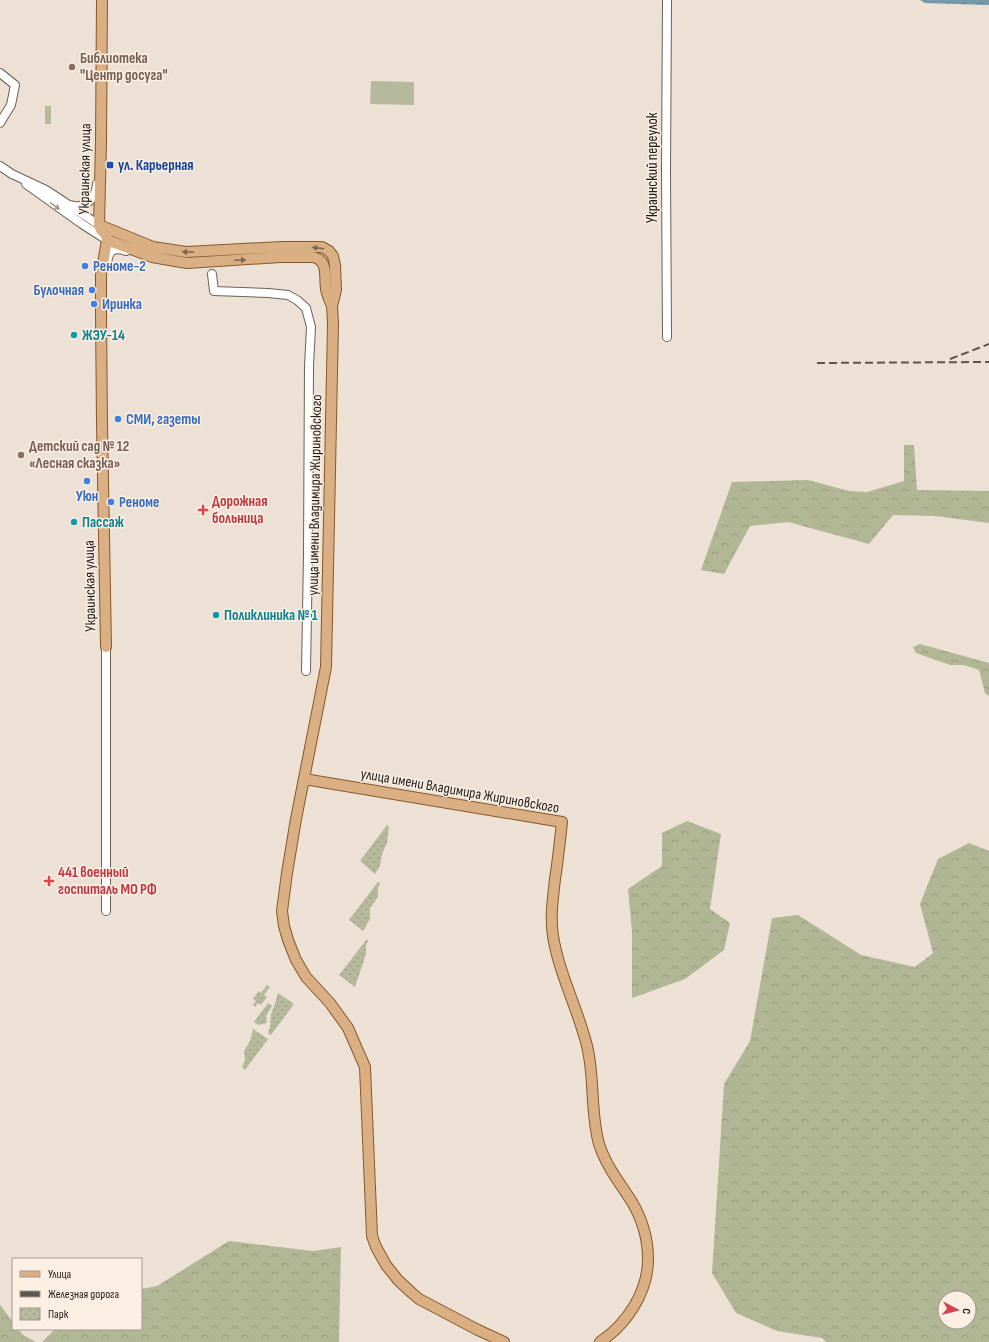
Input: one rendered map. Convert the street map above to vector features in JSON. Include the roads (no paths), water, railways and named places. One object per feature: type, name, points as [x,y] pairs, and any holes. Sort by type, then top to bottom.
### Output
[{"type":"main road","name":"Украинская улица","points":[[102,0],[102,142],[99,225],[101,230],[106,235],[107,240],[101,275],[106,647]]},
{"type":"main road","name":"улица имени Владимира Жириновского","points":[[99,225],[153,247],[186,252],[282,247],[322,247],[329,251],[333,256],[336,290],[332,306],[333,323],[326,667],[287,873],[282,911],[284,926],[288,940],[306,977],[330,1003],[348,1028],[365,1067],[372,1236],[376,1247],[391,1272],[419,1299],[504,1342]]},
{"type":"main road","name":"улица имени Владимира Жириновского","points":[[107,240],[152,258],[187,263],[281,257],[313,257],[322,261],[324,265],[326,291],[332,306]]},
{"type":"main road","name":"улица имени Владимира Жириновского","points":[[304,779],[562,822],[551,913],[557,955],[587,1046],[592,1085],[593,1116],[599,1144],[616,1180],[632,1202],[641,1220],[647,1240],[648,1259],[646,1278],[637,1300],[625,1320],[610,1335],[600,1342]]},
{"type":"street","name":"Украинский переулок","points":[[667,0],[667,337]]},
{"type":"street","points":[[0,73],[15,85],[11,105],[0,123]]},
{"type":"street","points":[[66,203],[72,206],[81,206],[90,202],[93,198],[97,189],[102,142]]},
{"type":"street","points":[[0,166],[43,198],[107,240]]},
{"type":"street","points":[[12,174],[46,190],[99,225]]},
{"type":"street","points":[[101,291],[108,255],[113,250],[120,249],[139,256],[152,258]]},
{"type":"street","points":[[212,274],[214,291],[268,292],[288,295],[297,300],[306,308],[311,328],[309,366],[306,671]]},
{"type":"street","name":"Украинская улица","points":[[106,647],[106,910]]},
{"type":"water","points":[[920,0],[989,0],[989,5],[925,3]]},
{"type":"railway","points":[[950,359],[989,344]]},
{"type":"railway","points":[[817,363],[989,362]]},
{"type":"place","name":"Библиотека \"Центр досуга\"","points":[[72,67]]},
{"type":"place","name":"ул. Карьерная","points":[[110,165]]},
{"type":"place","name":"Реноме-2","points":[[85,266]]},
{"type":"place","name":"Булочная","points":[[92,290]]},
{"type":"place","name":"Иринка","points":[[94,304]]},
{"type":"place","name":"ЖЭУ-14","points":[[74,335]]},
{"type":"place","name":"СМИ, газеты","points":[[118,419]]},
{"type":"place","name":"Детский сад № 12 «Лесная сказка»","points":[[21,455]]},
{"type":"place","name":"Уюн","points":[[87,481]]},
{"type":"place","name":"Реноме","points":[[111,502]]},
{"type":"place","name":"Дорожная больница","points":[[203,510]]},
{"type":"place","name":"Пассаж","points":[[74,522]]},
{"type":"place","name":"Поликлиника № 1","points":[[216,615]]},
{"type":"place","name":"441 военный госпиталь МО РФ","points":[[49,881]]}]
